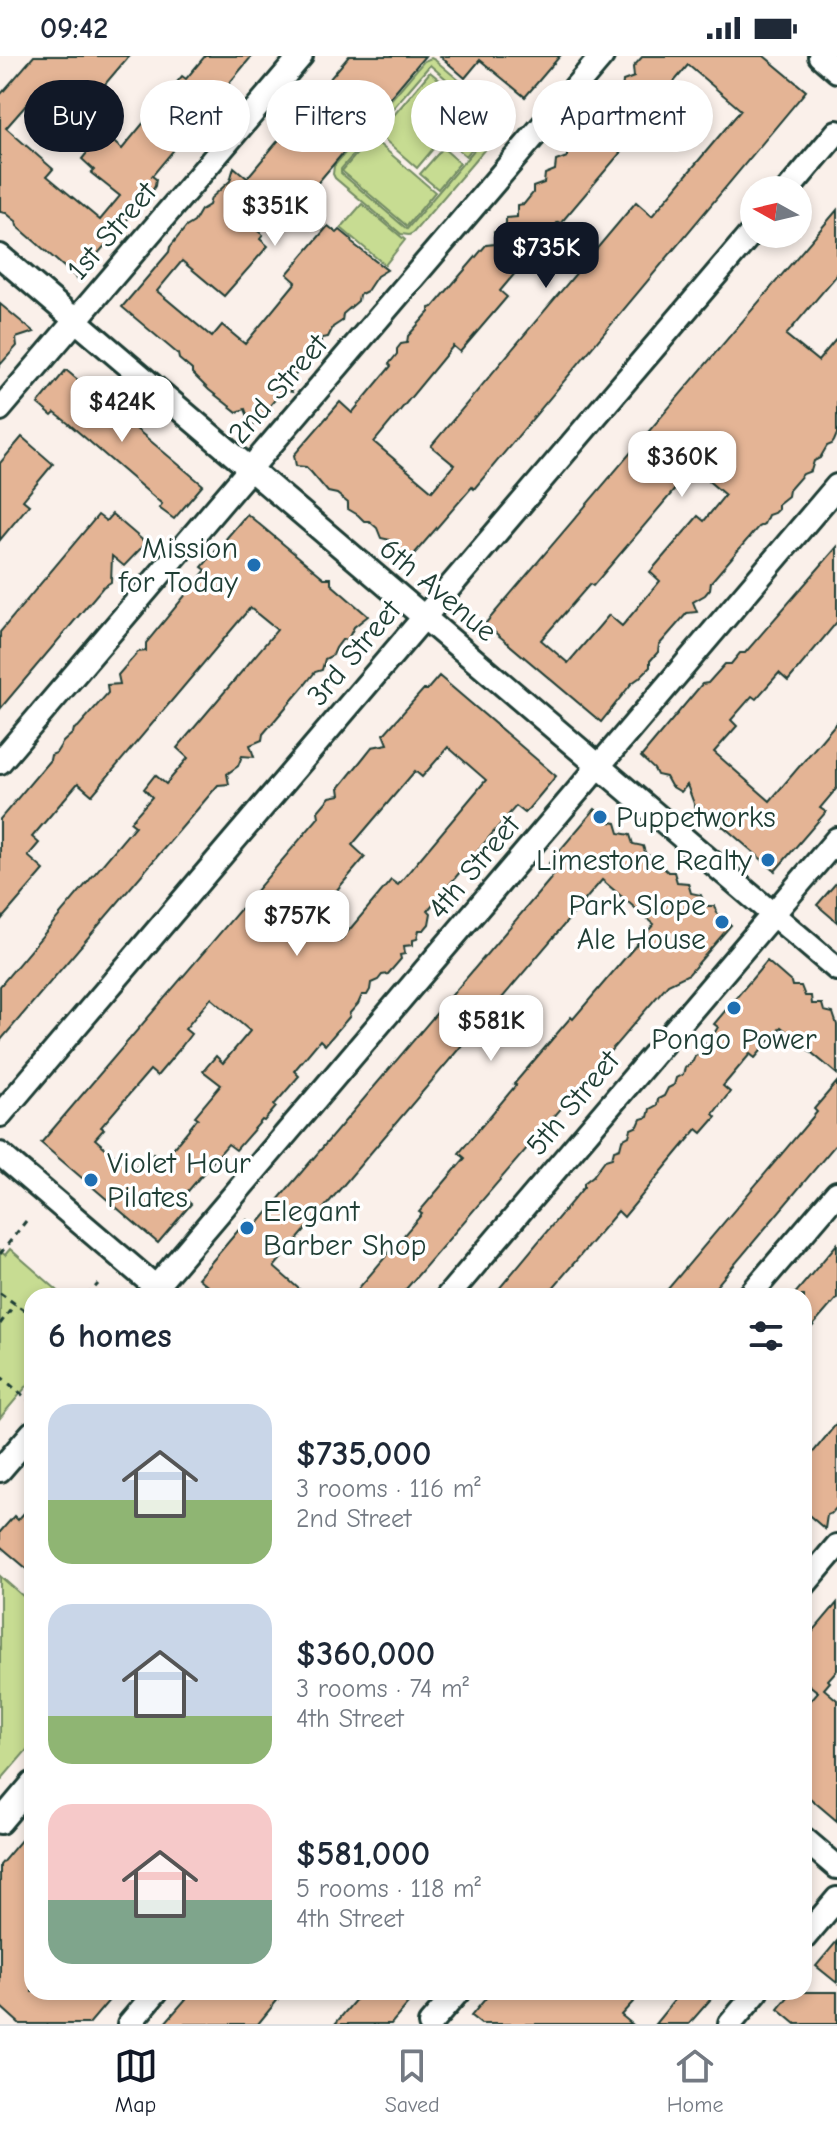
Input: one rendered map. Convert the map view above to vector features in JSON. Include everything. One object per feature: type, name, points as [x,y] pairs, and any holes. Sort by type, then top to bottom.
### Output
[{"type":"street","name":"1st Street","points":[[0,409],[301,56]]},
{"type":"street","name":"2nd Street","points":[[0,762],[602,56]]},
{"type":"street","points":[[820,56],[837,71]]},
{"type":"street","points":[[800,176],[837,132]]},
{"type":"street","name":"3rd Street","points":[[0,1115],[740,246]]},
{"type":"street","name":"6th Avenue","points":[[0,256],[837,969]]},
{"type":"street","name":"4th Street","points":[[161,1288],[837,486]]},
{"type":"street","name":"5th Street","points":[[455,1288],[837,839]]},
{"type":"street","points":[[0,1154],[151,1288]]},
{"type":"street","points":[[756,1288],[837,1193]]},
{"type":"street","points":[[0,1470],[24,1442]]},
{"type":"street","points":[[812,1576],[837,1546]]},
{"type":"street","points":[[0,1822],[24,1794]]},
{"type":"street","points":[[812,1846],[837,1867]]},
{"type":"street","points":[[812,1929],[837,1899]]},
{"type":"street","points":[[129,2024],[149,2000]]},
{"type":"street","points":[[430,2024],[451,2000]]},
{"type":"street","points":[[730,2024],[750,2000]]},
{"type":"path","points":[[0,1254],[26,1221]]},
{"type":"path","points":[[94,1288],[98,1284]]},
{"type":"path","points":[[0,1293],[24,1310]]},
{"type":"path","points":[[0,1324],[15,1304]]},
{"type":"path","points":[[0,1376],[24,1396]]},
{"type":"green space","points":[[431,58],[459,80],[447,80],[430,65],[417,80],[411,80],[411,87],[395,106],[395,95],[424,61]]},
{"type":"green space","points":[[430,72],[440,80],[423,80]]},
{"type":"green space","points":[[411,95],[411,152],[430,152],[417,168],[395,149],[395,114]]},
{"type":"green space","points":[[346,152],[356,152],[341,173],[407,229],[472,152],[482,152],[409,235],[401,234],[335,178],[334,166]]},
{"type":"green space","points":[[358,152],[388,152],[435,192],[407,226],[342,171]]},
{"type":"green space","points":[[439,152],[448,152],[460,163],[438,189],[420,174]]},
{"type":"green space","points":[[362,204],[405,240],[385,265],[341,228]]},
{"type":"green space","points":[[10,1249],[55,1288],[24,1288],[24,1390],[0,1418],[0,1251],[5,1255]]},
{"type":"green space","points":[[0,1576],[24,1597],[24,1753],[0,1781]]},
{"type":"building","points":[[34,56],[129,56],[109,80],[24,80],[24,108],[6,128],[24,144],[24,152],[34,152],[53,169],[47,176],[100,220],[120,196],[91,173],[94,170],[82,159],[88,152],[124,152],[124,147],[140,127],[140,152],[172,152],[152,176],[156,179],[155,186],[149,196],[142,198],[140,207],[83,271],[79,280],[17,226],[16,221],[0,212],[0,95]]},
{"type":"building","points":[[205,56],[252,56],[232,80],[179,80],[182,76],[186,79]]},
{"type":"building","points":[[349,56],[425,56],[395,91],[395,80],[329,80]]},
{"type":"building","points":[[440,56],[560,56],[540,80],[532,80],[532,89],[525,97],[516,90],[516,80],[504,80],[480,60],[465,78]]},
{"type":"building","points":[[643,56],[764,56],[806,91],[474,489],[472,487],[409,560],[399,547],[381,538],[377,528],[369,521],[364,521],[348,509],[348,503],[337,494],[328,492],[306,467],[296,466],[294,455],[340,402],[352,413],[391,366],[389,364],[397,349],[407,343],[408,336],[429,308],[486,245],[495,244],[494,232],[506,230],[506,218],[517,217],[517,205],[524,204],[533,193],[533,187],[544,183],[545,174],[555,170],[556,161],[567,157],[567,152],[621,152],[500,291],[507,297],[460,352],[453,346],[374,442],[432,491],[454,465],[431,446],[636,202],[652,216],[706,152],[713,152],[713,143],[741,110],[713,86],[713,80],[706,80],[688,65],[676,80],[626,80],[634,77],[633,67]]},
{"type":"building","points":[[269,152],[344,152],[299,205],[288,196],[258,231],[263,235],[260,239],[268,246],[224,296],[182,261],[157,291],[212,337],[222,325],[245,344],[296,282],[287,274],[328,226],[337,233],[340,230],[387,270],[359,295],[358,301],[343,314],[342,321],[333,327],[328,337],[321,338],[321,346],[310,353],[308,365],[304,365],[289,382],[292,392],[283,390],[252,427],[245,409],[237,412],[209,390],[179,359],[178,354],[122,307],[186,227],[230,181],[234,167],[247,178]]},
{"type":"building","points":[[837,210],[837,275],[786,335],[818,361],[837,338],[837,434],[832,444],[814,461],[811,471],[803,474],[789,490],[788,496],[778,504],[778,509],[768,515],[764,524],[758,527],[711,582],[705,595],[693,602],[697,612],[687,613],[659,645],[650,667],[632,683],[601,722],[485,624],[805,248],[812,248],[812,239]],"holes":[[[693,468],[725,495],[704,521],[698,516],[650,572],[660,581],[622,626],[609,615],[568,663],[541,640],[590,584],[593,586]]]},
{"type":"building","points":[[0,304],[34,332],[16,338],[17,346],[0,365]]},
{"type":"building","points":[[66,370],[203,485],[174,519],[159,508],[162,504],[69,424],[55,413],[52,416],[38,404]]},
{"type":"building","points":[[22,437],[53,464],[23,500],[29,505],[0,540],[0,463]]},
{"type":"building","points":[[112,514],[146,543],[124,566],[112,556],[111,582],[103,587],[0,709],[0,632],[98,515],[106,521]]},
{"type":"building","points":[[247,514],[324,578],[331,578],[331,584],[368,616],[354,627],[348,639],[342,640],[333,655],[325,659],[322,670],[315,672],[263,734],[262,740],[250,745],[254,757],[242,756],[238,766],[227,774],[229,784],[218,785],[0,1041],[0,986],[135,826],[130,822],[152,797],[144,789],[155,775],[166,784],[188,758],[177,748],[277,630],[250,608],[92,795],[78,783],[32,837],[39,843],[28,856],[44,870],[0,921],[0,819],[51,755],[108,693],[107,685],[120,684],[118,675],[138,652],[146,651],[146,643],[206,570],[202,567]]},
{"type":"building","points":[[837,547],[837,622],[788,681],[779,673],[756,699],[752,696],[731,720],[737,726],[714,752],[770,801],[837,722],[837,788],[820,808],[826,812],[775,871],[724,827],[714,824],[713,819],[696,809],[687,785],[681,792],[671,786],[666,777],[657,775],[641,757],[702,684],[708,683],[740,653],[745,653]]},
{"type":"building","points":[[439,676],[556,776],[525,813],[516,806],[492,834],[428,910],[431,913],[429,924],[424,930],[419,930],[413,945],[404,946],[405,954],[400,955],[401,959],[388,974],[371,983],[367,995],[362,995],[350,1016],[325,1045],[320,1040],[294,1071],[299,1076],[274,1105],[276,1107],[236,1150],[228,1144],[183,1197],[191,1204],[158,1243],[41,1143],[319,817],[318,811],[330,797],[340,795],[339,788],[372,747],[388,744],[384,734],[423,690],[427,690]],"holes":[[[448,747],[486,780],[398,885],[391,880],[340,941],[313,918],[365,857],[352,845],[415,771],[422,777]],[[211,998],[250,1031],[223,1063],[216,1056],[203,1071],[221,1085],[180,1140],[162,1161],[153,1153],[144,1164],[141,1161],[132,1171],[95,1139],[104,1129],[101,1127],[150,1070],[157,1076],[178,1051],[191,1034],[185,1029]]]},
{"type":"building","points":[[595,809],[610,822],[616,823],[619,833],[630,835],[633,844],[643,846],[646,855],[656,857],[668,872],[674,872],[677,882],[688,883],[691,893],[701,895],[705,906],[714,906],[717,913],[731,925],[689,974],[668,984],[407,1288],[359,1288],[465,1158],[459,1153],[514,1084],[654,924],[602,880],[274,1267],[298,1288],[210,1288],[198,1278],[247,1220],[255,1227],[548,882],[558,870],[549,863]]},
{"type":"building","points":[[837,882],[837,922],[817,905]]},
{"type":"building","points":[[767,961],[792,986],[801,986],[805,996],[811,996],[812,1004],[822,1004],[824,1011],[833,1013],[837,1025],[837,1074],[781,1027],[755,1058],[750,1054],[723,1086],[730,1092],[713,1114],[716,1117],[702,1133],[697,1129],[624,1217],[618,1211],[553,1288],[500,1288],[584,1187],[584,1183],[605,1160],[612,1158],[614,1150],[620,1148],[631,1129],[638,1126],[641,1119],[648,1117],[658,1099],[700,1054],[718,1027],[714,1024]]},
{"type":"building","points":[[837,1082],[837,1143],[715,1288],[669,1288],[817,1112],[814,1109]]},
{"type":"building","points":[[837,1244],[837,1298],[812,1327],[812,1288],[800,1288]]},
{"type":"building","points":[[837,1423],[837,1507],[827,1515],[825,1529],[812,1518],[812,1454]]},
{"type":"building","points":[[24,1513],[24,1566],[0,1546],[0,1532],[14,1516],[18,1520]]},
{"type":"building","points":[[837,1603],[837,1670],[824,1689],[837,1700],[837,1821],[812,1800],[812,1699],[818,1692],[812,1687],[812,1633]]},
{"type":"building","points":[[24,1836],[24,2000],[109,2000],[89,2024],[20,2024],[0,2006],[0,1865]]},
{"type":"building","points":[[837,1941],[837,1983],[816,1966]]},
{"type":"building","points":[[812,1992],[837,1992],[837,2024],[796,2024],[778,2009],[785,2000],[812,2000]]},
{"type":"building","points":[[185,2000],[278,2000],[258,2024],[164,2024]]},
{"type":"building","points":[[355,2000],[411,2000],[391,2024],[335,2024]]},
{"type":"building","points":[[484,2000],[633,2002],[621,2015],[632,2024],[481,2024],[471,2016]]},
{"type":"building","points":[[674,2000],[710,2000],[689,2024],[655,2024]]},
{"type":"place","name":"Mission for Today","points":[[254,565]]},
{"type":"place","name":"Puppetworks","points":[[600,817]]},
{"type":"place","name":"Limestone Realty","points":[[768,860]]},
{"type":"place","name":"Park Slope Ale House","points":[[722,922]]},
{"type":"place","name":"Pongo Power","points":[[734,1008]]},
{"type":"place","name":"Violet Hour Pilates","points":[[91,1180]]},
{"type":"place","name":"Elegant Barber Shop","points":[[247,1228]]}]
